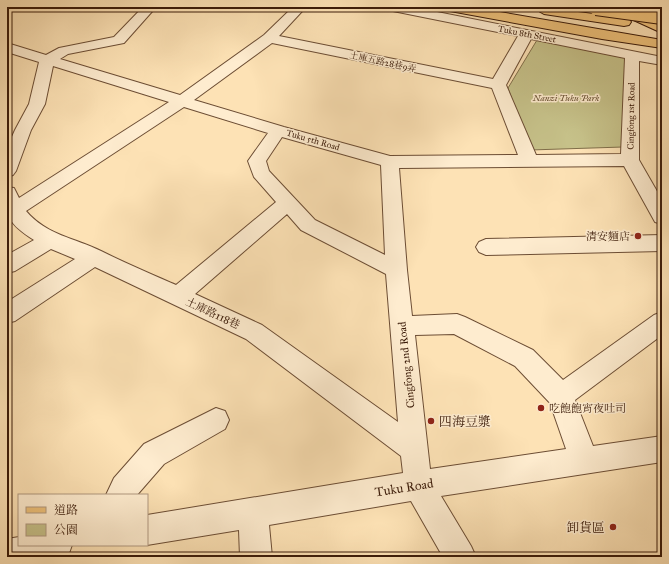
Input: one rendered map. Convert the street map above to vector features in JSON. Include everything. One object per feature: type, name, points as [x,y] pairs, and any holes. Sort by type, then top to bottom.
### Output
[{"type":"main road","points":[[450,7],[602,35],[662,44]]},
{"type":"main road","points":[[594,7],[662,17]]},
{"type":"main road","points":[[617,7],[662,28]]},
{"type":"main road","points":[[654,7],[662,11]]},
{"type":"main road","points":[[533,8],[662,28]]},
{"type":"street","points":[[7,171],[37,104],[47,60],[64,51],[119,40],[150,7]]},
{"type":"street","points":[[11,202],[182,101],[269,38],[300,7]]},
{"type":"street","name":"Tuku 8th Street","points":[[393,7],[662,61]]},
{"type":"street","points":[[527,34],[498,85],[530,162]]},
{"type":"street","name":"土庫五路28巷9弄","points":[[269,38],[498,85]]},
{"type":"street","name":"Tuku 5th Road","points":[[8,46],[47,60],[278,131],[390,162],[630,160]]},
{"type":"street","name":"Cingfong 1st Road","points":[[632,54],[630,160],[662,217]]},
{"type":"street","points":[[7,126],[30,118]]},
{"type":"street","points":[[278,131],[258,161],[261,173],[308,224],[396,270]]},
{"type":"street","name":"Cingfong 2nd Road","points":[[390,162],[396,270],[418,485],[460,557]]},
{"type":"street","name":"土庫路118巷","points":[[11,202],[27,226],[50,240],[94,257],[254,332],[414,450]]},
{"type":"street","points":[[178,296],[288,203]]},
{"type":"street","points":[[7,265],[50,240]]},
{"type":"street","points":[[486,247],[662,243]]},
{"type":"street","points":[[7,314],[94,257]]},
{"type":"street","points":[[561,396],[662,322]]},
{"type":"street","points":[[402,326],[457,324],[524,358],[561,396],[584,460]]},
{"type":"street","points":[[121,494],[124,488],[154,454],[216,420]]},
{"type":"street","name":"Tuku Road","points":[[148,530],[418,485],[662,449]]},
{"type":"street","points":[[253,512],[256,557]]},
{"type":"street","points":[[7,555],[53,549]]},
{"type":"green space","name":"Nanzi Tuku Park","points":[[537,40],[626,58],[623,147],[530,150],[508,88]]},
{"type":"place","name":"清安麵店","points":[[638,236]]},
{"type":"place","name":"吃飽飽宵夜吐司","points":[[541,408]]},
{"type":"place","name":"四海豆漿","points":[[431,421]]},
{"type":"place","name":"卸貨區","points":[[613,527]]}]
